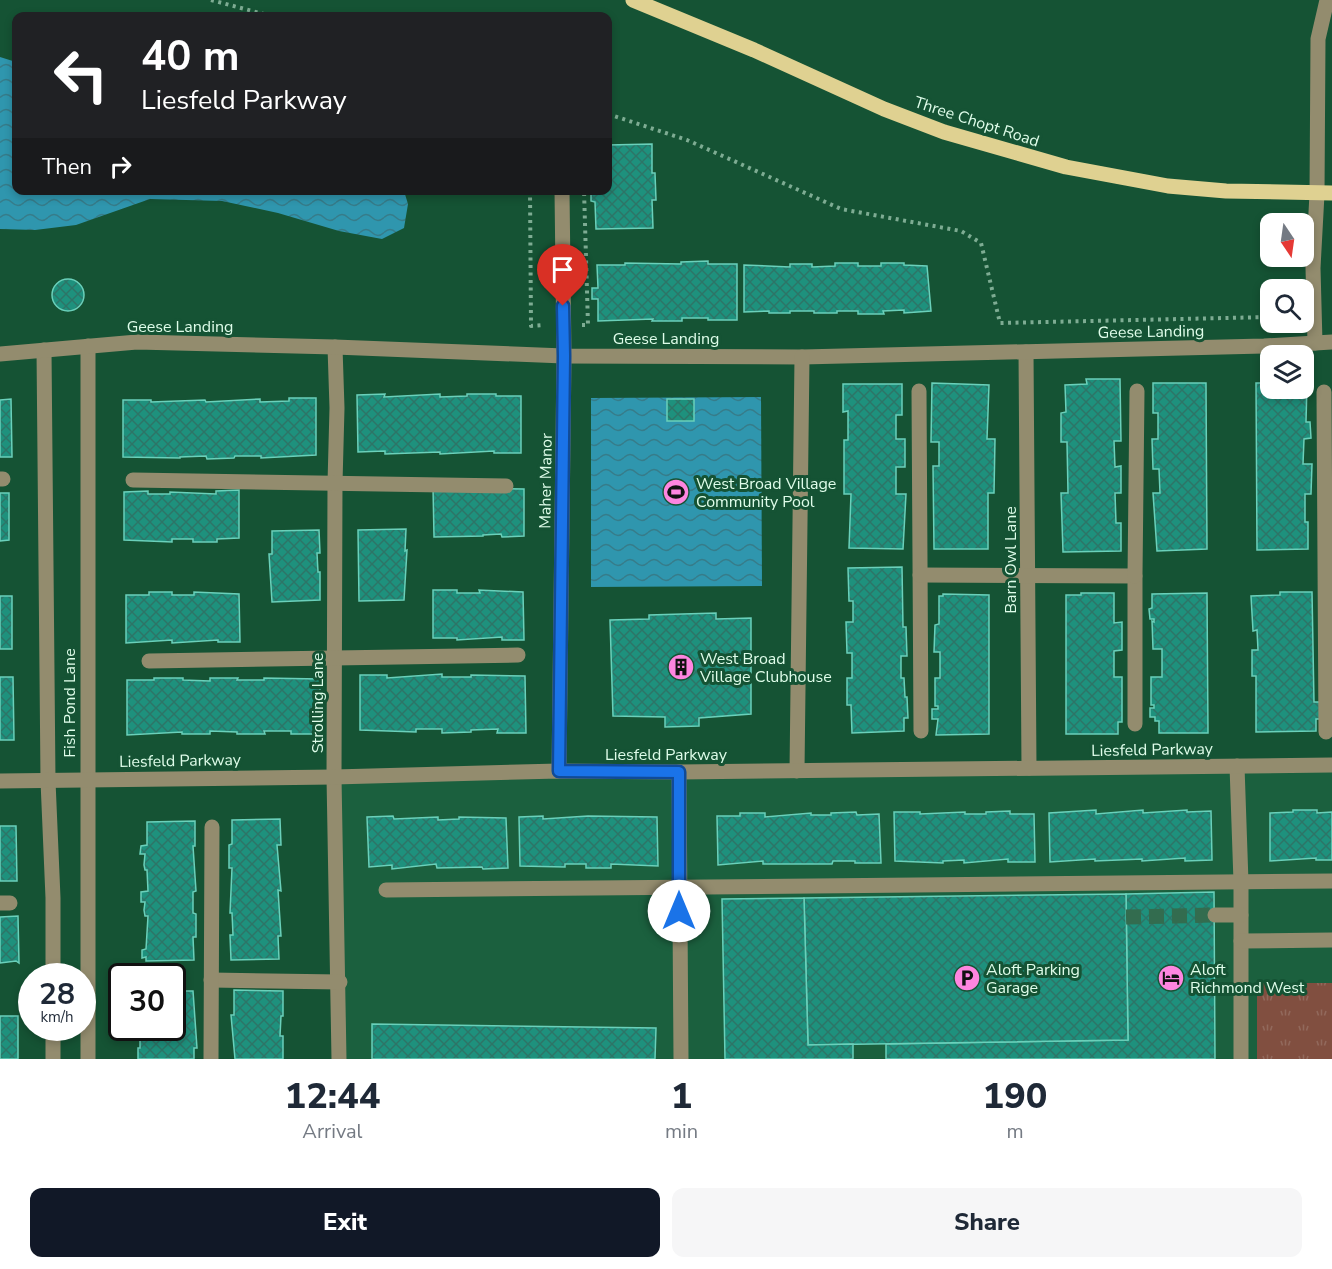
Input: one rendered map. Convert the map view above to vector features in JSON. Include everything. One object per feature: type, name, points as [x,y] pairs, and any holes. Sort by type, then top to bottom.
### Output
[{"type":"main road","name":"Three Chopt Road","points":[[633,0],[754,50],[884,109],[944,132],[1066,167],[1168,186],[1226,191],[1325,194]]},
{"type":"street","points":[[1315,344],[1313,268],[1325,194],[1318,39],[1327,0]]},
{"type":"street","name":"Maher Manor","points":[[559,771],[564,356],[562,195]]},
{"type":"street","name":"Geese Landing","points":[[0,354],[137,342],[564,356],[801,357],[1332,342]]},
{"type":"street","name":"Fish Pond Lane","points":[[88,346],[88,1059]]},
{"type":"street","name":"Strolling Lane","points":[[335,347],[337,408],[334,777],[340,982],[339,1059]]},
{"type":"street","name":"Fish Pond Lane","points":[[44,350],[48,781],[53,963]]},
{"type":"street","name":"Barn Owl Lane","points":[[1026,352],[1029,768]]},
{"type":"street","points":[[797,771],[801,357]]},
{"type":"street","points":[[919,391],[921,731]]},
{"type":"street","points":[[1135,724],[1137,391]]},
{"type":"street","points":[[1324,392],[1329,576],[1326,732]]},
{"type":"street","points":[[133,480],[506,486]]},
{"type":"street","points":[[920,575],[1136,576]]},
{"type":"street","points":[[149,660],[518,655]]},
{"type":"street","name":"Liesfeld Parkway","points":[[0,781],[334,777],[559,771],[679,772],[1332,765]]},
{"type":"street","points":[[1238,766],[1241,882],[1241,1059]]},
{"type":"street","points":[[679,772],[681,1059]]},
{"type":"street","points":[[211,1059],[212,827]]},
{"type":"street","points":[[386,890],[1332,881]]},
{"type":"street","points":[[812,899],[831,886]]},
{"type":"street","points":[[1215,915],[1241,915]]},
{"type":"street","points":[[1241,941],[1332,940]]},
{"type":"street","points":[[212,980],[340,982]]},
{"type":"street","points":[[53,1041],[53,1059]]},
{"type":"path","points":[[211,0],[256,12]]},
{"type":"path","points":[[612,115],[687,140],[841,208],[961,231],[981,243],[999,323],[1260,317]]},
{"type":"path","points":[[585,195],[586,246]]},
{"type":"shaded area","points":[[1332,765],[1332,1059],[339,1059],[334,777]]},
{"type":"green space","points":[[1257,983],[1332,983],[1332,1059],[1257,1059]]},
{"type":"water","points":[[0,57],[12,61],[12,195],[405,195],[408,204],[404,228],[382,239],[339,231],[278,213],[222,201],[150,199],[76,225],[35,230],[0,229]]},
{"type":"water","name":"West Broad Village Community Pool","points":[[761,397],[762,586],[591,587],[591,398]]},
{"type":"building","points":[[652,144],[652,173],[655,173],[656,200],[652,200],[653,228],[596,229],[595,202],[591,201],[591,195],[612,195],[612,145]]},
{"type":"building","points":[[708,261],[708,264],[737,264],[737,320],[682,318],[682,321],[652,321],[653,319],[598,321],[598,299],[592,299],[592,288],[598,288],[597,265],[681,264],[681,262]]},
{"type":"building","points":[[835,263],[881,266],[881,263],[904,263],[904,265],[927,266],[931,311],[904,313],[904,310],[883,311],[884,314],[858,314],[858,311],[837,311],[837,313],[744,312],[744,265],[790,267],[790,264],[812,264],[812,267],[835,266]]},
{"type":"building","points":[[68,279],[79,284],[84,295],[79,306],[68,311],[57,306],[52,295],[57,284]]},
{"type":"building","points":[[1086,379],[1120,379],[1121,441],[1114,441],[1115,467],[1121,466],[1121,493],[1115,493],[1116,523],[1121,523],[1121,551],[1063,552],[1061,493],[1068,493],[1067,442],[1061,442],[1061,413],[1066,412],[1065,385],[1087,384]]},
{"type":"building","points":[[932,383],[989,385],[987,439],[995,439],[994,493],[988,493],[988,549],[934,549],[933,466],[939,466],[939,442],[931,442]]},
{"type":"building","points":[[1153,383],[1206,383],[1207,549],[1157,551],[1153,493],[1160,493],[1159,469],[1153,469],[1152,439],[1158,439],[1158,413],[1153,413]]},
{"type":"building","points":[[1256,383],[1260,383],[1260,399],[1307,399],[1306,422],[1310,422],[1311,438],[1304,439],[1303,464],[1312,464],[1311,494],[1305,494],[1308,549],[1257,550]]},
{"type":"building","points":[[843,384],[902,384],[902,415],[896,415],[896,439],[905,439],[905,467],[896,467],[896,494],[906,494],[903,549],[849,548],[851,494],[844,494],[844,440],[848,440],[848,411],[843,412]]},
{"type":"building","points":[[385,394],[384,397],[440,394],[440,397],[467,396],[467,394],[521,396],[521,453],[494,453],[494,451],[385,454],[385,451],[358,452],[357,395]]},
{"type":"building","points":[[289,398],[316,398],[316,455],[261,458],[261,456],[235,456],[234,458],[207,459],[206,456],[123,457],[123,400],[151,400],[151,402],[205,400],[206,402],[260,399],[260,402],[289,401]]},
{"type":"building","points":[[11,399],[12,457],[0,457],[0,400]]},
{"type":"building","points":[[667,399],[694,399],[694,421],[667,421]]},
{"type":"building","points":[[433,487],[524,489],[524,536],[502,537],[501,534],[434,537]]},
{"type":"building","points":[[239,490],[239,538],[217,539],[217,542],[193,542],[193,539],[172,539],[172,542],[124,540],[124,492],[216,494],[216,491]]},
{"type":"building","points":[[0,493],[9,493],[9,540],[0,541]]},
{"type":"building","points":[[406,529],[404,600],[359,601],[358,530]]},
{"type":"building","points":[[319,530],[320,553],[317,553],[320,600],[272,602],[269,554],[272,554],[272,531]]},
{"type":"building","points":[[902,567],[903,627],[906,627],[907,656],[901,656],[901,678],[904,678],[908,718],[904,718],[904,731],[852,733],[851,705],[847,705],[847,678],[852,678],[852,653],[847,653],[846,622],[853,622],[853,601],[849,601],[848,568]]},
{"type":"building","points":[[433,590],[457,590],[457,593],[480,593],[479,590],[523,592],[524,640],[502,640],[502,637],[457,640],[457,638],[433,638]]},
{"type":"building","points":[[149,592],[172,592],[172,595],[194,595],[194,592],[239,594],[240,642],[218,642],[218,640],[172,643],[172,640],[126,643],[126,595],[149,595]]},
{"type":"building","points":[[1280,592],[1312,592],[1314,702],[1321,702],[1321,719],[1316,719],[1316,731],[1256,732],[1256,676],[1252,676],[1252,650],[1258,650],[1257,630],[1253,631],[1251,596],[1280,595]]},
{"type":"building","points":[[1081,593],[1114,593],[1114,623],[1122,622],[1122,650],[1114,651],[1114,677],[1122,677],[1122,722],[1118,722],[1118,734],[1066,734],[1066,595],[1081,595]]},
{"type":"building","points":[[1207,593],[1208,733],[1159,733],[1159,721],[1155,721],[1155,717],[1150,717],[1150,708],[1154,708],[1154,705],[1151,705],[1151,677],[1162,677],[1162,649],[1153,649],[1152,621],[1154,622],[1154,619],[1150,619],[1149,609],[1152,608],[1152,594]]},
{"type":"building","points":[[943,594],[989,595],[989,734],[936,735],[938,719],[932,719],[932,709],[938,709],[938,706],[935,706],[935,678],[940,678],[940,652],[934,652],[935,625],[939,624],[939,596]]},
{"type":"building","points":[[0,596],[12,596],[12,649],[0,649]]},
{"type":"building","name":"West Broad Village Clubhouse","points":[[716,613],[716,619],[751,618],[751,714],[699,718],[699,726],[665,727],[665,717],[613,716],[610,620],[649,619],[649,615]]},
{"type":"building","points":[[442,674],[442,677],[525,676],[526,733],[497,733],[498,729],[442,733],[442,729],[416,729],[416,732],[360,730],[360,675],[387,675],[387,678]]},
{"type":"building","points":[[0,677],[13,677],[14,740],[0,740]]},
{"type":"building","points":[[154,678],[210,681],[210,678],[320,679],[320,734],[264,731],[265,734],[237,734],[237,732],[210,731],[210,734],[182,734],[182,732],[127,735],[127,680],[154,680]]},
{"type":"building","points":[[1096,810],[1096,814],[1143,810],[1143,813],[1211,811],[1212,860],[1185,861],[1185,858],[1095,861],[1095,859],[1050,862],[1049,813]]},
{"type":"building","points":[[1293,810],[1332,812],[1332,860],[1316,860],[1316,858],[1270,861],[1270,813],[1293,812]]},
{"type":"building","points":[[1010,811],[1010,814],[1034,814],[1035,862],[1008,862],[1008,859],[964,863],[964,860],[943,861],[943,863],[895,861],[894,812],[986,814],[986,812]]},
{"type":"building","points":[[856,812],[857,815],[879,814],[881,863],[833,861],[832,864],[763,864],[763,861],[718,865],[717,816],[765,813],[765,817]]},
{"type":"building","points":[[393,816],[394,819],[438,817],[438,820],[459,819],[459,817],[506,818],[508,868],[437,868],[436,864],[392,869],[392,865],[369,867],[367,817]]},
{"type":"building","points":[[543,816],[543,819],[588,816],[657,817],[658,866],[611,864],[611,868],[586,868],[586,864],[565,864],[565,867],[520,866],[519,817]]},
{"type":"building","points":[[280,819],[281,845],[277,845],[281,891],[278,890],[281,936],[278,936],[279,959],[231,960],[232,868],[229,868],[229,845],[232,844],[232,820]]},
{"type":"building","points":[[195,821],[195,846],[193,846],[196,891],[193,892],[193,913],[196,914],[196,937],[193,937],[194,960],[146,961],[146,957],[142,958],[142,950],[146,949],[148,916],[145,916],[145,902],[141,902],[141,892],[148,891],[147,870],[144,865],[145,854],[140,854],[141,846],[147,845],[147,822]]},
{"type":"building","points":[[0,826],[16,826],[17,881],[0,881]]},
{"type":"building","name":"Aloft Richmond West","points":[[1214,892],[1215,1059],[886,1059],[886,1044],[1128,1040],[1126,894]]},
{"type":"building","name":"Aloft Parking Garage","points":[[1126,894],[1128,1040],[808,1045],[804,898]]},
{"type":"building","points":[[804,898],[808,1045],[853,1044],[853,1059],[725,1059],[722,899]]},
{"type":"building","points":[[18,916],[19,963],[16,961],[0,963],[0,917]]},
{"type":"building","points":[[234,990],[283,991],[280,1036],[283,1036],[283,1059],[235,1059],[231,1015],[234,1015]]},
{"type":"building","points":[[186,991],[193,991],[197,1048],[194,1048],[194,1059],[138,1059],[138,1048],[140,1048],[140,1041],[186,1041]]},
{"type":"building","points":[[0,1016],[18,1016],[18,1059],[0,1059]]},
{"type":"building","points":[[372,1024],[656,1028],[655,1059],[372,1059]]},
{"type":"tunnel","points":[[1126,917],[1215,915]]},
{"type":"place","name":"West Broad Village Community Pool","points":[[676,492]]},
{"type":"place","name":"West Broad Village Clubhouse","points":[[681,667]]},
{"type":"place","name":"Aloft Parking Garage","points":[[967,978]]},
{"type":"place","name":"Aloft Richmond West","points":[[1171,978]]},
{"type":"route","points":[[563,306],[559,771],[679,772],[679,911]]}]
